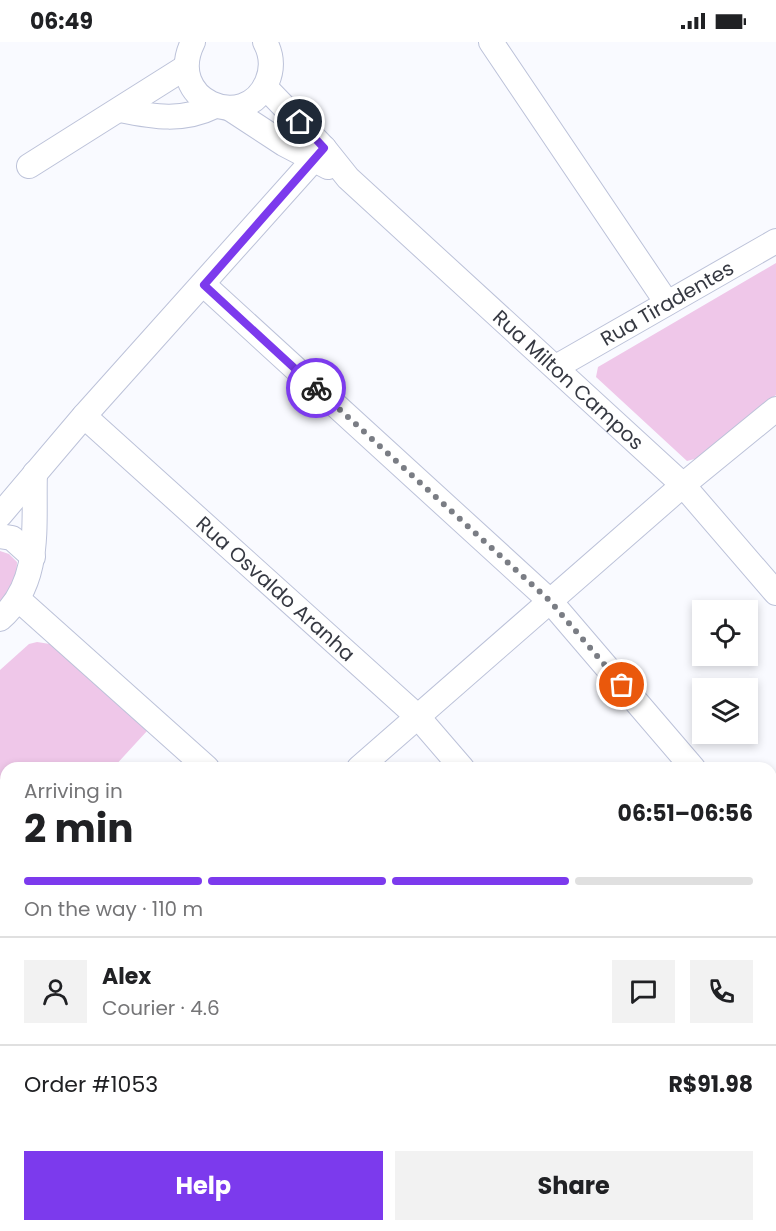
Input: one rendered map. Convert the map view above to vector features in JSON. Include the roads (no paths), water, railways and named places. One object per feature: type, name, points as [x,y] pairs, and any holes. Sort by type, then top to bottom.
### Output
[{"type":"street","points":[[120,110],[178,118],[222,107],[243,105],[256,98],[265,87],[268,52],[288,42]]},
{"type":"street","points":[[491,42],[667,303]]},
{"type":"street","points":[[29,166],[120,110],[185,51]]},
{"type":"street","name":"Rua Milton Campos","points":[[185,51],[188,80],[203,100],[319,154]]},
{"type":"street","name":"Rua Milton Campos","points":[[265,87],[319,154],[556,367],[683,485],[776,593]]},
{"type":"street","points":[[0,515],[84,416],[204,285],[319,154]]},
{"type":"street","name":"Rua Tiradentes","points":[[556,367],[776,241]]},
{"type":"street","points":[[204,285],[550,601],[688,762]]},
{"type":"street","points":[[366,762],[683,485],[776,409]]},
{"type":"street","name":"Rua Osvaldo Aranha","points":[[84,416],[418,717],[457,762]]},
{"type":"street","points":[[0,619],[18,599],[27,580],[33,557],[35,473]]},
{"type":"street","points":[[0,536],[12,538],[33,557]]},
{"type":"street","points":[[18,599],[200,762]]}]
